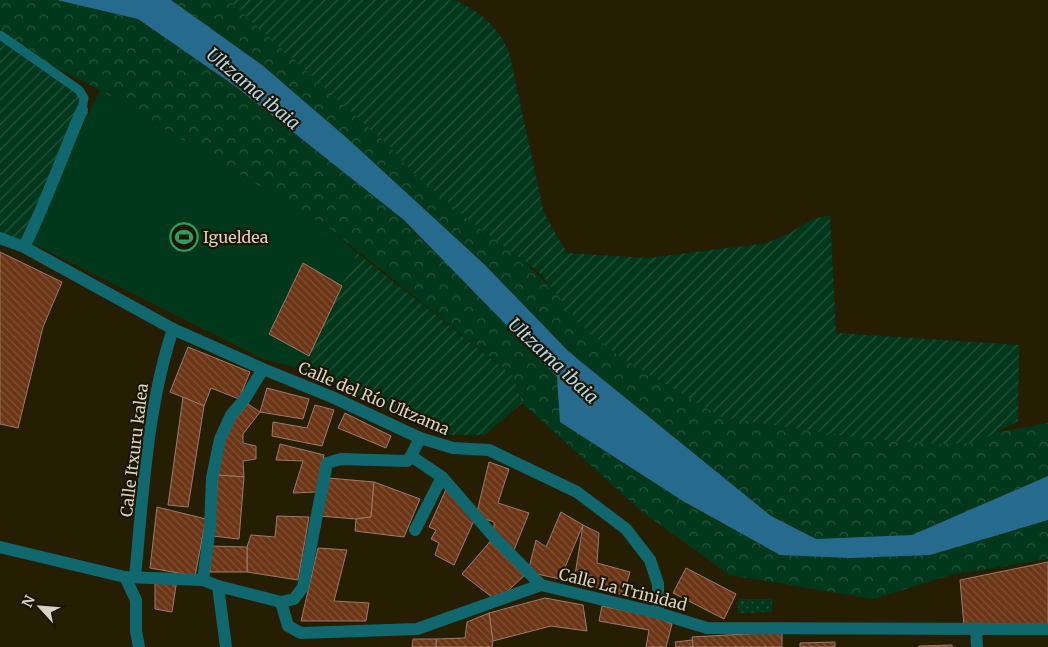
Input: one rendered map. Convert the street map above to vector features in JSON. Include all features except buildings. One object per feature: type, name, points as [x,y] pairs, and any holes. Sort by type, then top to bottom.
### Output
[{"type":"street","points":[[24,247],[82,110]]},
{"type":"street","name":"Calle del Río Ultzama","points":[[0,238],[24,247],[173,329],[263,369],[332,397],[420,438],[453,448],[489,450],[577,492],[626,529],[650,560],[658,584],[658,613]]},
{"type":"street","name":"Calle Itxuru kalea","points":[[130,577],[161,366],[173,329]]},
{"type":"street","points":[[203,580],[210,527],[212,478],[220,439],[231,415],[244,400],[263,369]]},
{"type":"street","points":[[0,547],[130,577],[203,580],[218,586],[281,602],[294,599],[303,587],[327,463],[341,459],[407,461],[420,438]]},
{"type":"street","points":[[411,456],[442,477],[541,585]]},
{"type":"street","points":[[415,530],[442,477]]},
{"type":"street","points":[[130,577],[136,600],[136,631],[139,647]]},
{"type":"street","name":"Calle La Trinidad","points":[[281,602],[288,626],[301,633],[417,629],[541,585],[658,613],[707,628],[976,628],[1048,630]]},
{"type":"street","points":[[218,586],[226,647]]},
{"type":"street","points":[[976,628],[976,647]]},
{"type":"lane","points":[[0,35],[79,90],[84,98],[82,110]]},
{"type":"green space","points":[[0,0],[228,0],[523,260],[620,357],[935,444],[1048,423],[1048,559],[951,575],[873,599],[730,575],[641,511],[522,403],[513,376],[329,228],[100,90],[0,40]]},
{"type":"green space","points":[[228,0],[455,0],[473,10],[487,21],[499,35],[509,52],[544,213],[567,253],[648,258],[767,243],[790,233],[813,219],[830,215],[836,333],[1019,345],[1018,421],[975,443],[935,444],[868,439],[721,417],[620,357],[585,329],[538,271],[475,225],[414,174],[391,148]]},
{"type":"green space","points":[[0,35],[83,95],[88,113],[24,247],[0,238]]},
{"type":"green space","name":"Igueldea","points":[[100,90],[329,228],[357,253],[303,369],[263,359],[36,245],[24,247]]},
{"type":"green space","points":[[357,253],[513,376],[522,403],[485,435],[440,435],[303,369]]},
{"type":"green space","points":[[738,599],[772,599],[772,612],[738,613]]},
{"type":"water","name":"Ultzama ibaia","points":[[57,0],[171,0],[262,65],[348,139],[485,265],[569,352],[771,516],[816,539],[912,535],[1048,476],[1048,520],[930,555],[850,558],[780,555],[683,501],[560,422],[557,377],[404,220],[235,86],[138,19]]},
{"type":"place","name":"Igueldea","points":[[184,237]]}]
